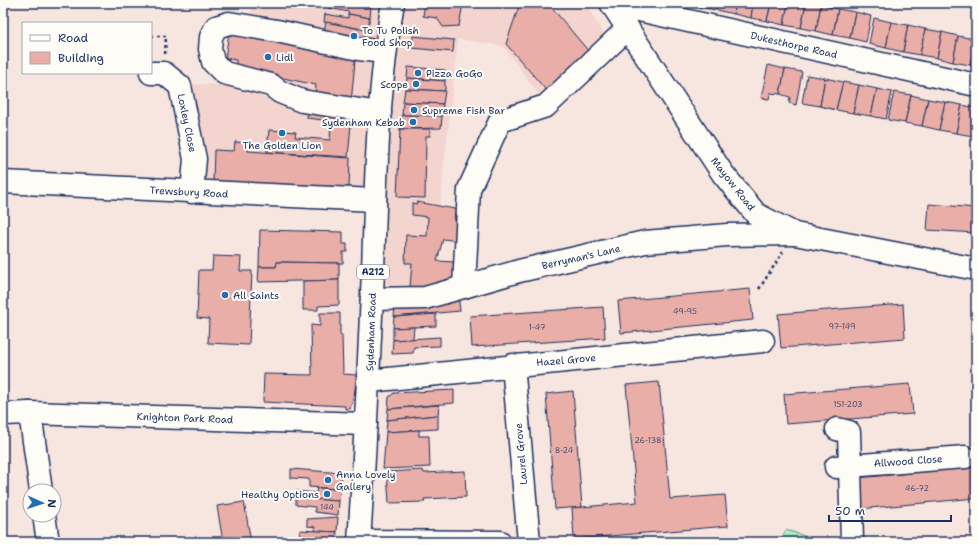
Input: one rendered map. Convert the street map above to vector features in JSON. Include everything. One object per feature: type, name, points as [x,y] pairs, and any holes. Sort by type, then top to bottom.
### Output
[{"type":"street","name":"Sydenham Road","points":[[359,541],[369,381],[375,200],[380,113],[384,52],[393,3]]},
{"type":"street","name":"Mayow Road","points":[[612,4],[722,174],[756,214],[795,234],[976,269]]},
{"type":"street","name":"Dukesthorpe Road","points":[[612,4],[976,85]]},
{"type":"street","points":[[380,113],[302,101],[280,92],[271,85],[224,73],[213,62],[210,49],[211,37],[216,27],[229,23],[277,31],[359,49],[384,52]]},
{"type":"street","points":[[464,287],[469,188],[500,121],[546,106],[628,28]]},
{"type":"street","name":"Loxley Close","points":[[157,73],[180,86],[195,158],[192,192]]},
{"type":"street","name":"Trewsbury Road","points":[[3,182],[375,200]]},
{"type":"street","name":"Berryman's Lane","points":[[372,300],[425,298],[519,271],[645,242],[727,235],[795,234]]},
{"type":"street","name":"Hazel Grove","points":[[369,381],[513,365],[763,341]]},
{"type":"street","name":"Laurel Grove","points":[[513,365],[528,542]]},
{"type":"street","points":[[30,413],[40,483]]},
{"type":"street","name":"Knighton Park Road","points":[[3,414],[30,413],[366,424]]},
{"type":"street","points":[[837,429],[849,432],[843,466],[852,542]]},
{"type":"street","name":"Allwood Close","points":[[843,466],[965,457]]},
{"type":"street","points":[[45,523],[48,542]]},
{"type":"street","points":[[359,541],[500,542]]},
{"type":"path","points":[[152,36],[166,36],[157,73]]},
{"type":"path","points":[[759,289],[795,234]]},
{"type":"shaded area","points":[[253,3],[585,3],[609,43],[544,101],[503,46],[458,39],[430,292],[377,294],[379,194],[208,186],[186,84],[220,85],[225,74],[233,25],[247,27]]},
{"type":"green space","points":[[786,530],[820,541],[820,542],[779,542]]},
{"type":"building","points":[[329,3],[354,3],[371,6],[370,18],[348,14],[349,12],[328,8]]},
{"type":"building","points":[[425,3],[463,3],[459,26],[443,27],[437,18],[423,16]]},
{"type":"building","points":[[520,3],[548,3],[590,53],[546,90],[506,44]]},
{"type":"building","points":[[699,3],[718,3],[716,10],[698,7]]},
{"type":"building","points":[[718,3],[736,3],[734,14],[716,10]]},
{"type":"building","points":[[736,3],[753,3],[751,18],[734,14]]},
{"type":"building","points":[[753,3],[771,3],[767,21],[751,18]]},
{"type":"building","points":[[771,3],[788,3],[784,25],[767,21]]},
{"type":"building","points":[[788,3],[806,3],[801,28],[784,25]]},
{"type":"building","points":[[806,3],[821,5],[816,31],[801,28]]},
{"type":"building","points":[[821,5],[838,9],[833,35],[816,31]]},
{"type":"building","points":[[838,9],[855,12],[850,38],[833,35]]},
{"type":"building","points":[[855,12],[871,16],[866,42],[850,38]]},
{"type":"building","points":[[325,14],[348,18],[348,14],[370,18],[367,30],[324,22]]},
{"type":"building","points":[[874,18],[891,22],[886,48],[869,44]]},
{"type":"building","points":[[326,22],[365,30],[363,44],[323,36]]},
{"type":"building","points":[[891,22],[908,25],[903,52],[886,48]]},
{"type":"building","points":[[908,25],[925,29],[920,55],[903,52]]},
{"type":"building","points":[[925,29],[942,32],[937,58],[920,55]]},
{"type":"building","points":[[942,32],[958,36],[953,62],[937,58]]},
{"type":"building","points":[[229,33],[356,51],[351,103],[315,96],[316,85],[236,68],[236,60],[225,58]]},
{"type":"building","points":[[413,36],[454,40],[453,52],[412,48]]},
{"type":"building","points":[[958,36],[975,39],[970,65],[953,62]]},
{"type":"building","points":[[976,39],[976,67],[970,65]]},
{"type":"building","points":[[768,65],[785,69],[780,94],[770,93],[769,99],[761,98]]},
{"type":"building","points":[[408,67],[445,70],[445,81],[407,78]]},
{"type":"building","points":[[785,69],[802,72],[796,105],[789,103],[790,97],[780,94]]},
{"type":"building","points":[[807,75],[825,78],[820,106],[802,103]]},
{"type":"building","points":[[407,78],[445,81],[445,91],[405,89]]},
{"type":"building","points":[[825,78],[843,82],[836,110],[820,106]]},
{"type":"building","points":[[843,82],[859,85],[853,113],[836,110]]},
{"type":"building","points":[[859,85],[877,89],[871,116],[853,113]]},
{"type":"building","points":[[405,89],[445,91],[443,104],[403,102]]},
{"type":"building","points":[[877,89],[892,92],[886,119],[871,116]]},
{"type":"building","points":[[894,92],[911,95],[905,123],[888,120]]},
{"type":"building","points":[[911,95],[928,99],[922,126],[905,123]]},
{"type":"building","points":[[928,99],[945,102],[939,130],[922,126]]},
{"type":"building","points":[[403,102],[443,104],[442,116],[402,115]]},
{"type":"building","points":[[945,102],[962,105],[956,133],[939,130]]},
{"type":"building","points":[[962,105],[976,108],[976,120],[973,136],[956,133]]},
{"type":"building","name":"The Golden Lion","points":[[308,109],[352,113],[348,157],[267,152],[269,130],[296,132],[295,137],[330,140],[331,121],[307,118]]},
{"type":"building","points":[[402,115],[442,116],[441,128],[400,129]]},
{"type":"building","points":[[400,129],[430,129],[430,136],[426,136],[425,198],[397,197]]},
{"type":"building","points":[[235,142],[248,143],[248,151],[350,158],[349,189],[213,182],[214,150],[234,151]]},
{"type":"building","points":[[417,202],[455,209],[454,221],[461,223],[458,241],[443,239],[437,261],[455,262],[453,288],[410,287],[412,263],[405,263],[406,235],[427,236],[428,217],[412,215],[412,203],[417,204]]},
{"type":"building","points":[[929,204],[976,208],[976,233],[927,230]]},
{"type":"building","points":[[260,230],[343,232],[343,244],[347,244],[347,252],[343,252],[343,263],[277,262],[276,267],[259,267]]},
{"type":"building","name":"All Saints","points":[[213,256],[241,257],[240,271],[252,271],[249,345],[208,343],[209,319],[197,318],[199,270],[212,270]]},
{"type":"building","points":[[277,262],[339,263],[339,280],[258,282],[259,267],[276,267]]},
{"type":"building","points":[[339,280],[339,305],[318,306],[318,310],[303,310],[303,281]]},
{"type":"building","points":[[750,289],[753,320],[621,333],[618,301]]},
{"type":"building","points":[[458,294],[460,311],[394,317],[395,307]]},
{"type":"building","points":[[903,304],[905,338],[781,348],[778,314]]},
{"type":"building","points":[[603,307],[605,338],[472,347],[470,316]]},
{"type":"building","points":[[320,313],[340,313],[343,374],[357,375],[354,396],[350,409],[345,409],[345,406],[263,402],[264,374],[312,375],[311,325],[320,326]]},
{"type":"building","points":[[436,314],[436,326],[393,328],[394,317]]},
{"type":"building","points":[[414,327],[413,339],[393,340],[393,328]]},
{"type":"building","points":[[440,337],[440,346],[414,347],[413,353],[392,354],[393,340]]},
{"type":"building","points":[[659,382],[670,499],[725,495],[728,526],[574,539],[572,508],[637,502],[626,385]]},
{"type":"building","points":[[910,384],[913,414],[786,424],[784,394]]},
{"type":"building","points":[[454,390],[454,403],[388,409],[389,397],[394,393]]},
{"type":"building","points":[[573,391],[582,507],[555,509],[546,394]]},
{"type":"building","points":[[439,405],[438,415],[387,420],[388,409]]},
{"type":"building","points":[[438,415],[438,429],[386,432],[387,420]]},
{"type":"building","points":[[419,430],[419,436],[429,436],[430,467],[383,469],[386,432]]},
{"type":"building","points":[[976,467],[976,498],[859,509],[856,478]]},
{"type":"building","points":[[291,469],[342,473],[340,489],[309,487],[309,479],[291,478]]},
{"type":"building","points":[[423,470],[424,473],[465,471],[466,497],[424,499],[425,502],[389,503],[387,472]]},
{"type":"building","points":[[317,488],[340,489],[339,501],[296,498],[296,491],[316,493]]},
{"type":"building","points":[[296,498],[339,501],[338,515],[315,512],[315,507],[296,505]]},
{"type":"building","points":[[244,502],[251,542],[223,542],[217,506]]},
{"type":"building","points":[[338,517],[337,532],[315,531],[315,527],[307,526],[307,519]]},
{"type":"building","points":[[300,530],[337,532],[336,542],[299,541]]},
{"type":"place","name":"To Tu Polish Food Shop","points":[[354,36]]},
{"type":"place","name":"Lidl","points":[[268,57]]},
{"type":"place","name":"Pizza GoGo","points":[[418,73]]},
{"type":"place","name":"Scope","points":[[416,84]]},
{"type":"place","name":"Supreme Fish Bar","points":[[414,110]]},
{"type":"place","name":"Sydenham Kebab","points":[[413,122]]},
{"type":"place","name":"The Golden Lion","points":[[282,133]]},
{"type":"place","name":"All Saints","points":[[225,295]]},
{"type":"place","name":"Anna Lovely Gallery","points":[[328,480]]},
{"type":"place","name":"Healthy Options","points":[[327,494]]}]
